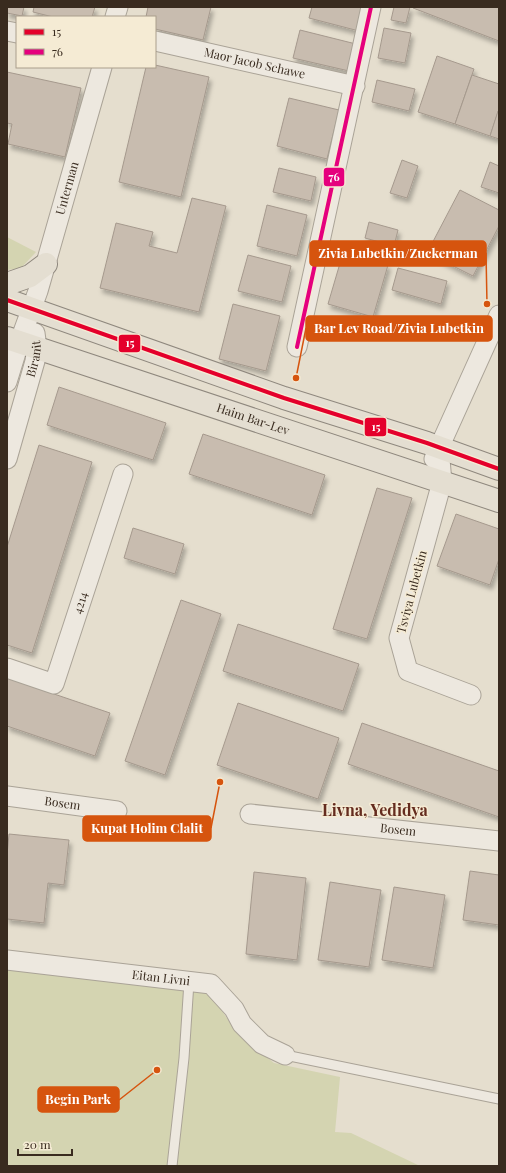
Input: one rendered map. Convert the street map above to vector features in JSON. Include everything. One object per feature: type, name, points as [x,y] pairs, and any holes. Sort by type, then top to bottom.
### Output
[{"type":"main road","points":[[7,284],[30,276],[46,264]]},
{"type":"main road","points":[[7,300],[284,398],[499,469]]},
{"type":"main road","name":"Haim Bar-Lev","points":[[21,343],[499,501]]},
{"type":"street","points":[[297,347],[371,7]]},
{"type":"street","name":"Maor Jacob Schawe","points":[[156,41],[355,86]]},
{"type":"street","name":"Unterman","points":[[32,308],[102,68]]},
{"type":"street","name":"Biranit","points":[[7,382],[32,308]]},
{"type":"street","name":"Tsviya Lubetkin","points":[[471,694],[408,671],[399,638],[434,479],[439,448],[499,315]]},
{"type":"street","name":"Biranit","points":[[7,459],[35,362],[21,343]]},
{"type":"street","name":"4214","points":[[7,668],[54,684],[123,474]]},
{"type":"street","name":"Bosem","points":[[7,796],[117,811]]},
{"type":"street","name":"Bosem","points":[[250,814],[499,841]]},
{"type":"street","name":"Eitan Livni","points":[[7,960],[211,984],[234,1009],[242,1024],[262,1044],[285,1055]]},
{"type":"lane","points":[[172,1166],[184,1058],[189,982]]},
{"type":"lane","points":[[285,1055],[499,1100]]},
{"type":"green space","points":[[7,237],[36,252],[21,268],[7,270]]},
{"type":"green space","points":[[7,967],[209,991],[236,1032],[274,1063],[340,1077],[335,1132],[351,1133],[420,1166],[7,1166]]},
{"type":"building","points":[[7,7],[24,7],[22,16],[7,13]]},
{"type":"building","points":[[34,7],[95,7],[92,16],[49,16],[33,12]]},
{"type":"building","points":[[148,7],[211,7],[203,40],[156,29],[156,16],[146,16]]},
{"type":"building","points":[[312,7],[361,7],[359,31],[309,18]]},
{"type":"building","points":[[394,7],[410,7],[406,23],[391,20]]},
{"type":"building","points":[[499,7],[499,41],[413,8]]},
{"type":"building","points":[[384,28],[411,33],[405,63],[378,58]]},
{"type":"building","points":[[300,30],[356,44],[349,71],[293,58]]},
{"type":"building","points":[[437,56],[474,69],[455,124],[418,112]]},
{"type":"building","points":[[156,65],[209,77],[181,197],[119,182],[146,68],[156,68]]},
{"type":"building","points":[[7,72],[81,88],[65,157],[8,144],[12,124],[7,123]]},
{"type":"building","points":[[472,75],[499,84],[499,109],[490,136],[455,124]]},
{"type":"building","points":[[377,80],[415,89],[409,111],[372,102]]},
{"type":"building","points":[[289,98],[339,110],[327,159],[277,146]]},
{"type":"building","points":[[499,111],[499,139],[490,136]]},
{"type":"building","points":[[402,160],[418,166],[407,198],[390,193]]},
{"type":"building","points":[[490,162],[499,166],[499,193],[481,187]]},
{"type":"building","points":[[279,168],[316,177],[311,201],[273,192]]},
{"type":"building","points":[[460,190],[499,210],[499,226],[473,276],[427,253]]},
{"type":"building","points":[[192,198],[226,206],[199,312],[100,288],[116,223],[153,232],[149,246],[177,253]]},
{"type":"building","points":[[267,205],[307,215],[297,256],[257,246]]},
{"type":"building","points":[[369,222],[398,230],[394,246],[365,238]]},
{"type":"building","points":[[343,253],[388,265],[373,317],[328,304]]},
{"type":"building","points":[[248,255],[291,266],[282,302],[238,291]]},
{"type":"building","points":[[398,268],[447,281],[441,304],[392,290]]},
{"type":"building","points":[[233,304],[280,316],[266,371],[219,359]]},
{"type":"building","points":[[59,387],[166,423],[153,460],[47,425]]},
{"type":"building","points":[[203,434],[325,475],[312,515],[189,474]]},
{"type":"building","points":[[39,445],[92,462],[32,653],[7,645],[7,547]]},
{"type":"building","points":[[377,488],[412,498],[367,639],[333,629]]},
{"type":"building","points":[[456,514],[499,529],[499,559],[490,585],[437,566]]},
{"type":"building","points":[[133,528],[184,544],[175,574],[124,558]]},
{"type":"building","points":[[181,600],[221,614],[165,775],[125,761]]},
{"type":"building","points":[[238,624],[359,664],[343,711],[223,671]]},
{"type":"building","points":[[7,678],[110,713],[95,756],[7,726]]},
{"type":"building","points":[[238,703],[339,738],[318,799],[217,765]]},
{"type":"building","points":[[362,723],[499,771],[499,817],[348,764]]},
{"type":"building","points":[[9,834],[69,840],[64,885],[48,883],[44,923],[7,919],[7,855]]},
{"type":"building","points":[[470,871],[499,875],[499,925],[463,920]]},
{"type":"building","points":[[254,872],[306,878],[297,960],[246,954]]},
{"type":"building","points":[[330,882],[381,890],[369,967],[318,960]]},
{"type":"building","points":[[394,887],[445,895],[433,968],[382,960]]},
{"type":"transit line","name":"76","points":[[297,347],[371,7]]},
{"type":"transit line","name":"15","points":[[7,300],[284,398],[427,443],[499,469]]},
{"type":"place","name":"Zivia Lubetkin/Zuckerman","points":[[487,304]]},
{"type":"place","name":"Bar Lev Road/Zivia Lubetkin","points":[[296,378]]},
{"type":"place","name":"Kupat Holim Clalit","points":[[220,782]]},
{"type":"place","name":"Begin Park","points":[[157,1070]]},
{"type":"district","name":"Livna, Yedidya","points":[[375,810]]}]
